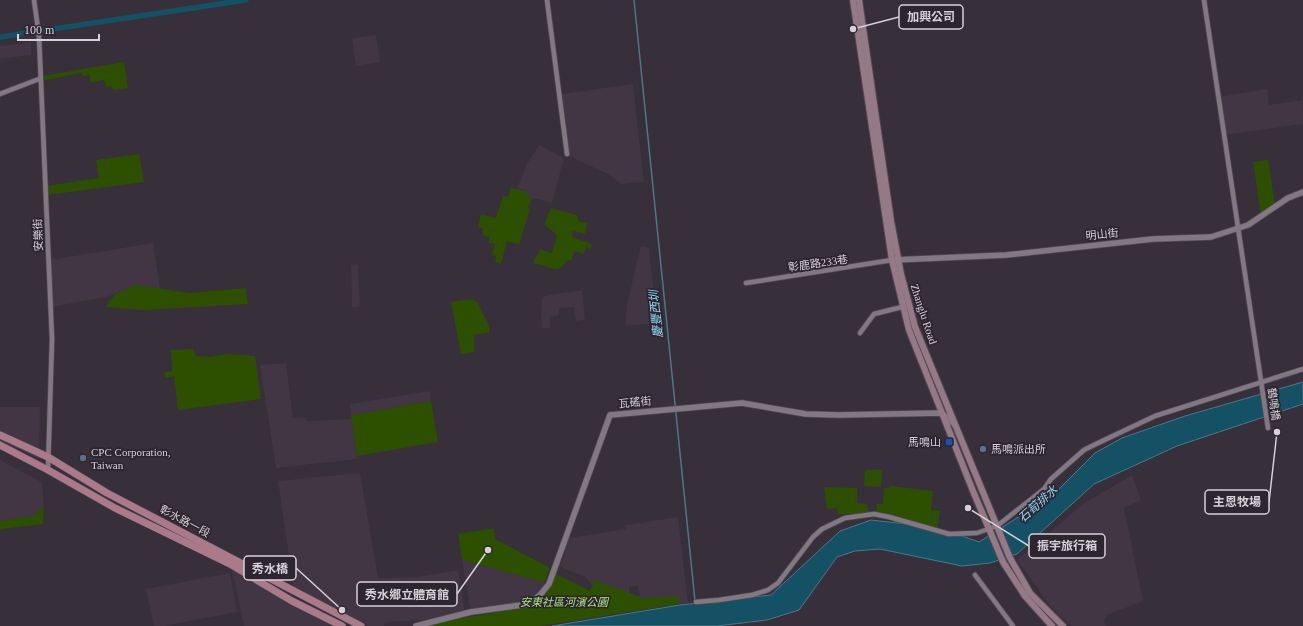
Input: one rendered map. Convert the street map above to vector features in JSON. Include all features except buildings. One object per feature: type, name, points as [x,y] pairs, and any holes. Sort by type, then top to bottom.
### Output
[{"type":"main road","name":"Zhanglu Road","points":[[853,0],[864,50],[901,274],[915,327],[1008,553],[1030,593],[1062,626]]},
{"type":"main road","name":"Zhanglu Road","points":[[859,0],[864,50],[892,260],[902,307],[909,330],[1001,556],[1025,596],[1052,626]]},
{"type":"main road","points":[[909,330],[915,327]]},
{"type":"main road","name":"彰水路一段","points":[[0,434],[48,457],[107,493],[361,626]]},
{"type":"main road","name":"彰水路一段","points":[[0,446],[48,470],[115,508],[230,564],[292,601],[342,626]]},
{"type":"street","name":"安樂街","points":[[34,0],[39,36],[39,80],[42,110],[52,339],[48,470]]},
{"type":"street","points":[[547,0],[567,154]]},
{"type":"street","name":"鶴鳴橋","points":[[1204,0],[1268,428]]},
{"type":"street","points":[[0,94],[39,80]]},
{"type":"street","name":"明山街","points":[[892,260],[1006,255],[1153,239],[1200,238],[1238,229],[1258,220],[1288,198],[1303,192]]},
{"type":"street","name":"彰鹿路233巷","points":[[746,283],[892,260]]},
{"type":"street","points":[[860,333],[874,314],[902,307]]},
{"type":"street","points":[[696,602],[732,598],[768,590],[778,583],[813,537],[822,529],[845,518],[874,514],[889,516],[949,534],[976,533],[990,530],[997,527],[1044,489],[1051,479],[1084,450],[1155,416],[1303,369]]},
{"type":"street","name":"瓦磘街","points":[[416,626],[472,612],[529,604],[540,595],[549,584],[610,415],[742,402],[806,414],[838,415],[942,413]]},
{"type":"street","points":[[942,413],[955,425]]},
{"type":"street","points":[[974,575],[1013,626]]},
{"type":"shaded area","points":[[376,35],[380,62],[356,66],[352,38]]},
{"type":"shaded area","points":[[31,42],[31,55],[0,59],[0,46]]},
{"type":"shaded area","points":[[633,84],[644,182],[621,184],[608,174],[569,156],[561,94]]},
{"type":"shaded area","points":[[1267,89],[1269,105],[1302,100],[1303,124],[1224,135],[1218,97]]},
{"type":"shaded area","points":[[539,145],[564,158],[552,203],[539,199],[532,199],[527,196],[527,191],[517,188],[527,164]]},
{"type":"shaded area","points":[[153,243],[160,289],[128,289],[106,297],[51,307],[49,260]]},
{"type":"shaded area","points":[[641,246],[649,248],[657,323],[625,326],[627,304]]},
{"type":"shaded area","points":[[358,264],[360,305],[358,307],[352,307],[351,265]]},
{"type":"shaded area","points":[[582,290],[585,320],[576,321],[574,307],[559,308],[559,315],[550,317],[550,328],[542,329],[542,299],[544,296]]},
{"type":"shaded area","points":[[286,363],[293,418],[306,418],[307,421],[352,419],[357,459],[276,468],[260,365]]},
{"type":"shaded area","points":[[430,391],[431,401],[351,415],[350,404]]},
{"type":"shaded area","points":[[0,407],[40,407],[39,459],[0,440]]},
{"type":"shaded area","points":[[0,460],[38,480],[42,484],[44,505],[34,516],[0,521]]},
{"type":"shaded area","points":[[360,473],[378,578],[417,577],[458,570],[465,613],[424,620],[385,622],[384,626],[368,626],[294,590],[278,481]]},
{"type":"shaded area","points":[[1132,475],[1141,500],[1124,508],[1143,601],[1107,615],[1104,621],[1106,626],[1072,626],[1051,607],[1017,560],[1083,504]]},
{"type":"shaded area","points":[[678,517],[688,603],[642,610],[638,586],[629,587],[629,593],[621,594],[591,584],[585,577],[560,567],[569,538],[626,529],[626,525]]},
{"type":"shaded area","points":[[462,560],[539,581],[545,581],[540,592],[533,600],[471,613]]},
{"type":"shaded area","points":[[232,570],[337,626],[244,626]]},
{"type":"shaded area","points":[[230,573],[237,612],[164,626],[154,626],[146,589]]},
{"type":"green space","points":[[124,62],[128,88],[113,90],[112,86],[106,87],[104,80],[90,82],[90,75],[83,76],[81,73],[42,81],[42,76]]},
{"type":"green space","points":[[139,154],[144,182],[47,195],[46,186],[99,178],[96,160]]},
{"type":"green space","points":[[1268,160],[1275,205],[1261,215],[1253,162]]},
{"type":"green space","points":[[511,188],[527,191],[527,196],[532,199],[527,208],[530,209],[519,245],[507,241],[501,264],[495,262],[496,256],[492,255],[495,244],[489,243],[489,237],[483,235],[483,228],[478,227],[481,214],[496,218],[503,196],[508,197]]},
{"type":"green space","points":[[551,208],[577,215],[579,222],[587,223],[585,234],[573,231],[572,237],[592,244],[591,249],[586,247],[583,254],[574,251],[571,261],[568,260],[558,270],[533,263],[540,249],[552,253],[557,235],[544,224]]},
{"type":"green space","points":[[136,285],[190,293],[246,288],[248,304],[143,310],[106,307],[115,294]]},
{"type":"green space","points":[[470,299],[477,302],[489,326],[489,333],[474,335],[474,352],[461,354],[451,302]]},
{"type":"green space","points":[[193,349],[196,356],[210,357],[229,354],[255,356],[261,399],[178,410],[174,376],[166,378],[164,374],[172,371],[171,350]]},
{"type":"green space","points":[[431,401],[438,442],[357,456],[351,415]]},
{"type":"green space","points":[[865,470],[882,470],[881,487],[864,486]]},
{"type":"green space","points":[[890,486],[933,491],[931,510],[940,511],[937,531],[872,514],[877,509],[876,504],[883,504],[884,488],[889,488]]},
{"type":"green space","points":[[824,487],[857,488],[857,503],[867,504],[869,514],[838,514],[837,508],[827,509]]},
{"type":"green space","points":[[44,505],[43,524],[0,529],[0,521],[34,516]]},
{"type":"green space","points":[[494,528],[495,539],[550,568],[545,581],[539,581],[462,560],[458,534]]},
{"type":"green space","name":"安東社區河濱公園","points":[[556,574],[590,591],[595,580],[643,598],[679,596],[679,604],[540,626],[418,626],[527,607],[543,596]]},
{"type":"water","points":[[1303,382],[1303,404],[1177,446],[1094,484],[1017,554],[990,563],[962,566],[880,549],[855,551],[837,557],[799,610],[767,620],[717,626],[552,626],[680,605],[771,595],[840,531],[871,520],[924,526],[944,535],[962,536],[979,542],[1053,495],[1095,453],[1122,438],[1185,416]]},
{"type":"waterway","points":[[0,37],[246,0]]},
{"type":"waterway","name":"慶豐西圳","points":[[634,0],[695,601]]},
{"type":"place","name":"加興公司","points":[[853,29]]},
{"type":"place","name":"主恩牧場","points":[[1277,432]]},
{"type":"place","name":"馬鳴山","points":[[949,442]]},
{"type":"place","name":"馬鳴派出所","points":[[983,449]]},
{"type":"place","name":"CPC Corporation, Taiwan","points":[[83,458]]},
{"type":"place","name":"振宇旅行箱","points":[[968,508]]},
{"type":"place","name":"秀水鄉立體育館","points":[[488,550]]},
{"type":"place","name":"秀水橋","points":[[342,610]]},
{"type":"water label","name":"石筍排水","points":[[1038,504]]}]
